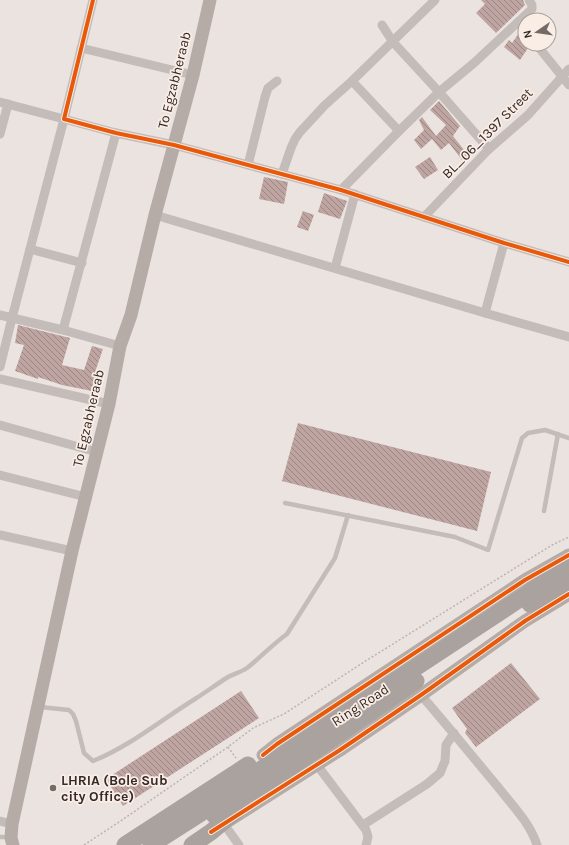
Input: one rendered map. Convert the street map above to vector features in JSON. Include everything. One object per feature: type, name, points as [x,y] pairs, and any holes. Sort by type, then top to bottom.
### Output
[{"type":"highway","name":"Ring Road","points":[[212,821],[251,776],[516,602],[569,565]]},
{"type":"highway","name":"Ring Road","points":[[169,845],[212,821],[449,658],[532,603],[569,582]]},
{"type":"highway","points":[[192,845],[263,755]]},
{"type":"highway","points":[[125,845],[263,755]]},
{"type":"highway","name":"Ring Road","points":[[151,845],[201,813],[212,821]]},
{"type":"main road","name":"To Egzabheraab","points":[[8,840],[6,822],[38,707],[72,551],[109,404],[120,346],[130,314],[193,75],[210,0]]},
{"type":"main road","points":[[263,755],[277,744],[525,580],[569,555]]},
{"type":"main road","points":[[212,821],[317,765],[421,695],[525,621],[569,594]]},
{"type":"street","points":[[0,367],[93,0]]},
{"type":"street","points":[[529,0],[532,5],[532,9],[529,12]]},
{"type":"street","points":[[282,174],[291,148],[300,132],[325,106],[393,42],[429,2]]},
{"type":"street","points":[[341,190],[439,92],[474,63],[517,23]]},
{"type":"street","points":[[382,25],[393,42],[489,149]]},
{"type":"street","points":[[81,48],[193,75]]},
{"type":"street","points":[[542,52],[569,85]]},
{"type":"street","name":"BL_06_1397 Street","points":[[424,217],[489,149],[528,115],[569,69]]},
{"type":"street","points":[[248,165],[268,88],[277,81]]},
{"type":"street","points":[[352,81],[399,131]]},
{"type":"street","points":[[0,134],[4,103],[341,190],[504,243],[569,262]]},
{"type":"street","points":[[63,330],[116,133]]},
{"type":"street","points":[[335,268],[355,194]]},
{"type":"street","points":[[155,215],[569,337]]},
{"type":"street","points":[[485,313],[504,243]]},
{"type":"street","points":[[30,249],[82,263]]},
{"type":"street","points":[[0,315],[63,330],[120,346]]},
{"type":"street","points":[[0,379],[109,404]]},
{"type":"street","points":[[0,425],[97,452]]},
{"type":"street","points":[[0,475],[86,498]]},
{"type":"street","points":[[0,536],[72,551]]},
{"type":"street","points":[[421,695],[454,733],[522,818],[534,836],[537,845]]},
{"type":"street","points":[[363,825],[427,784],[440,773],[444,761],[446,746],[454,733]]},
{"type":"street","points":[[317,765],[363,825],[368,837],[366,845]]},
{"type":"street","points":[[212,821],[239,845]]},
{"type":"lane","points":[[285,503],[455,537],[488,550],[522,438],[528,433],[545,430],[569,438]]},
{"type":"lane","points":[[544,511],[558,434]]},
{"type":"lane","points":[[38,707],[69,710],[73,714],[76,721],[84,753],[93,761],[127,744],[175,711],[229,677],[248,668],[287,634],[335,558],[348,515]]},
{"type":"path","points":[[84,845],[228,747],[253,728],[284,714],[370,658],[552,545],[569,537]]},
{"type":"building","points":[[481,0],[523,0],[525,5],[496,33],[476,13],[485,4]]},
{"type":"building","points":[[517,36],[517,52],[525,52],[520,60],[504,47],[509,40],[512,43]]},
{"type":"building","points":[[439,101],[460,126],[453,136],[468,155],[462,160],[449,143],[441,150],[432,139],[421,149],[414,140],[424,130],[419,120],[422,117],[436,136],[446,125],[430,110]]},
{"type":"building","points":[[430,157],[438,170],[424,179],[415,167]]},
{"type":"building","points":[[264,177],[288,182],[284,204],[259,199]]},
{"type":"building","points":[[324,193],[347,201],[340,219],[318,212]]},
{"type":"building","points":[[303,211],[314,215],[308,231],[297,227]]},
{"type":"building","points":[[18,325],[70,338],[62,365],[84,370],[92,346],[103,349],[96,369],[92,391],[62,385],[38,377],[38,379],[15,371],[24,345],[15,343]]},
{"type":"building","points":[[298,423],[491,472],[477,531],[282,481]]},
{"type":"building","points":[[511,663],[540,699],[476,747],[465,733],[467,729],[452,708]]},
{"type":"building","points":[[241,691],[259,718],[123,806],[106,779]]},
{"type":"cycle path","points":[[93,0],[64,119],[116,133],[174,145],[341,190],[504,243],[569,262]]},
{"type":"cycle path","points":[[263,755],[277,744],[525,580],[569,555]]},
{"type":"cycle path","points":[[211,832],[340,750],[421,695],[525,621],[569,594]]},
{"type":"place","name":"LHRIA (Bole Sub city Office)","points":[[53,788]]}]
